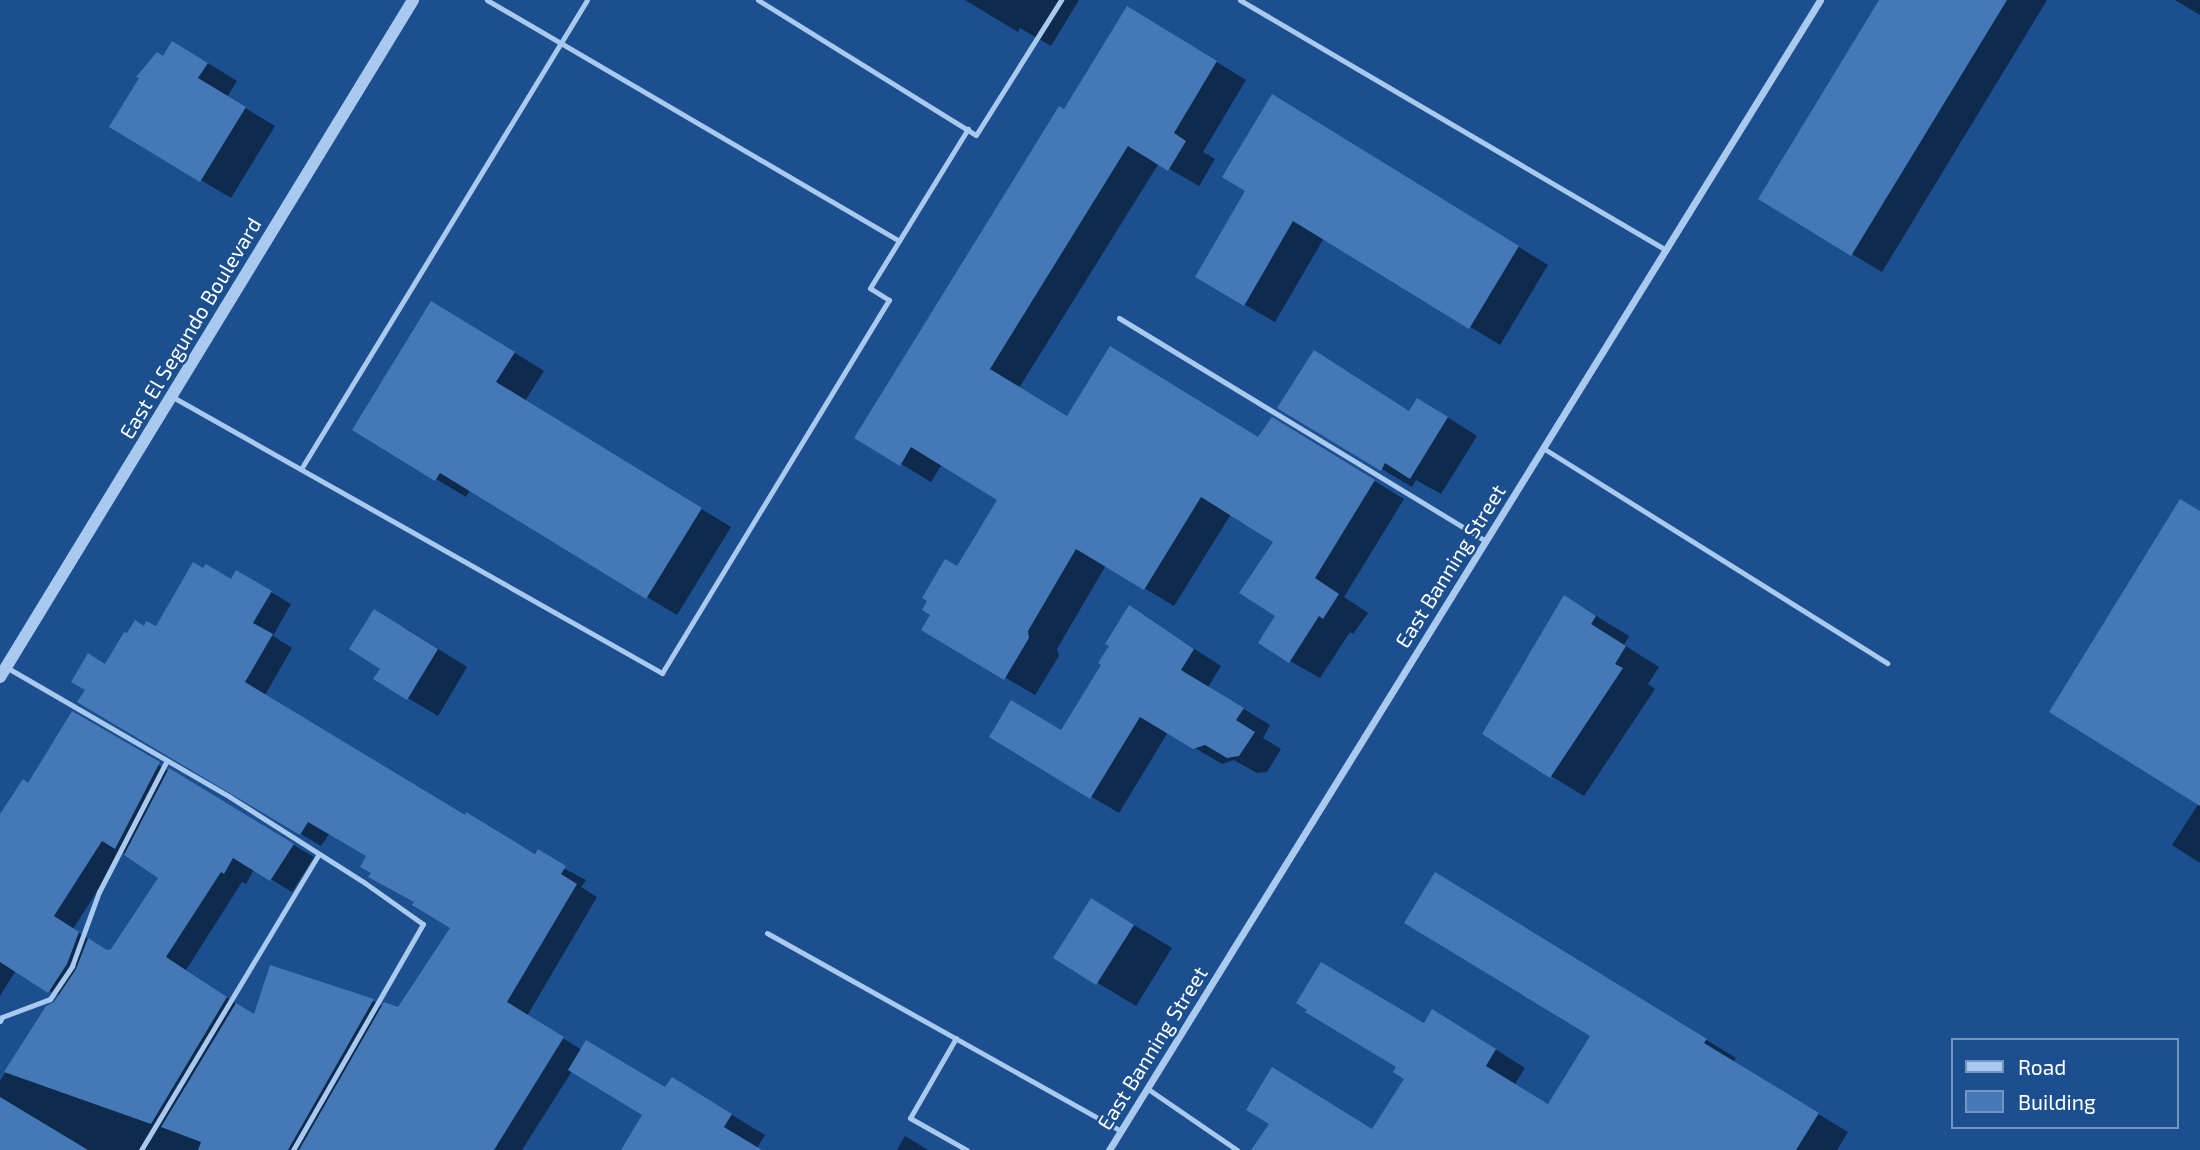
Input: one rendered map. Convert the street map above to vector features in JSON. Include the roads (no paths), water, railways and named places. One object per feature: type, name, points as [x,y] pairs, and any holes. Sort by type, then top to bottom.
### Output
[{"type":"street","name":"East El Segundo Boulevard","points":[[3,672],[413,0]]},
{"type":"street","name":"East Banning Street","points":[[1109,1150],[1820,0]]},
{"type":"lane","points":[[487,0],[899,241]]},
{"type":"lane","points":[[301,469],[587,0]]},
{"type":"lane","points":[[758,0],[976,135],[1061,0]]},
{"type":"lane","points":[[1240,0],[1666,250]]},
{"type":"lane","points":[[171,396],[662,673],[888,300],[870,288],[968,129]]},
{"type":"lane","points":[[1119,318],[1486,541]]},
{"type":"lane","points":[[1543,448],[1592,476],[1887,663]]},
{"type":"lane","points":[[3,672],[167,761],[319,854],[423,925],[293,1150]]},
{"type":"lane","points":[[0,1021],[2,1017],[50,999],[72,966],[99,892],[167,761]]},
{"type":"lane","points":[[141,1150],[319,854]]},
{"type":"lane","points":[[767,933],[1121,1131]]},
{"type":"lane","points":[[956,1038],[910,1118],[967,1150]]},
{"type":"lane","points":[[1148,1089],[1237,1150]]}]
